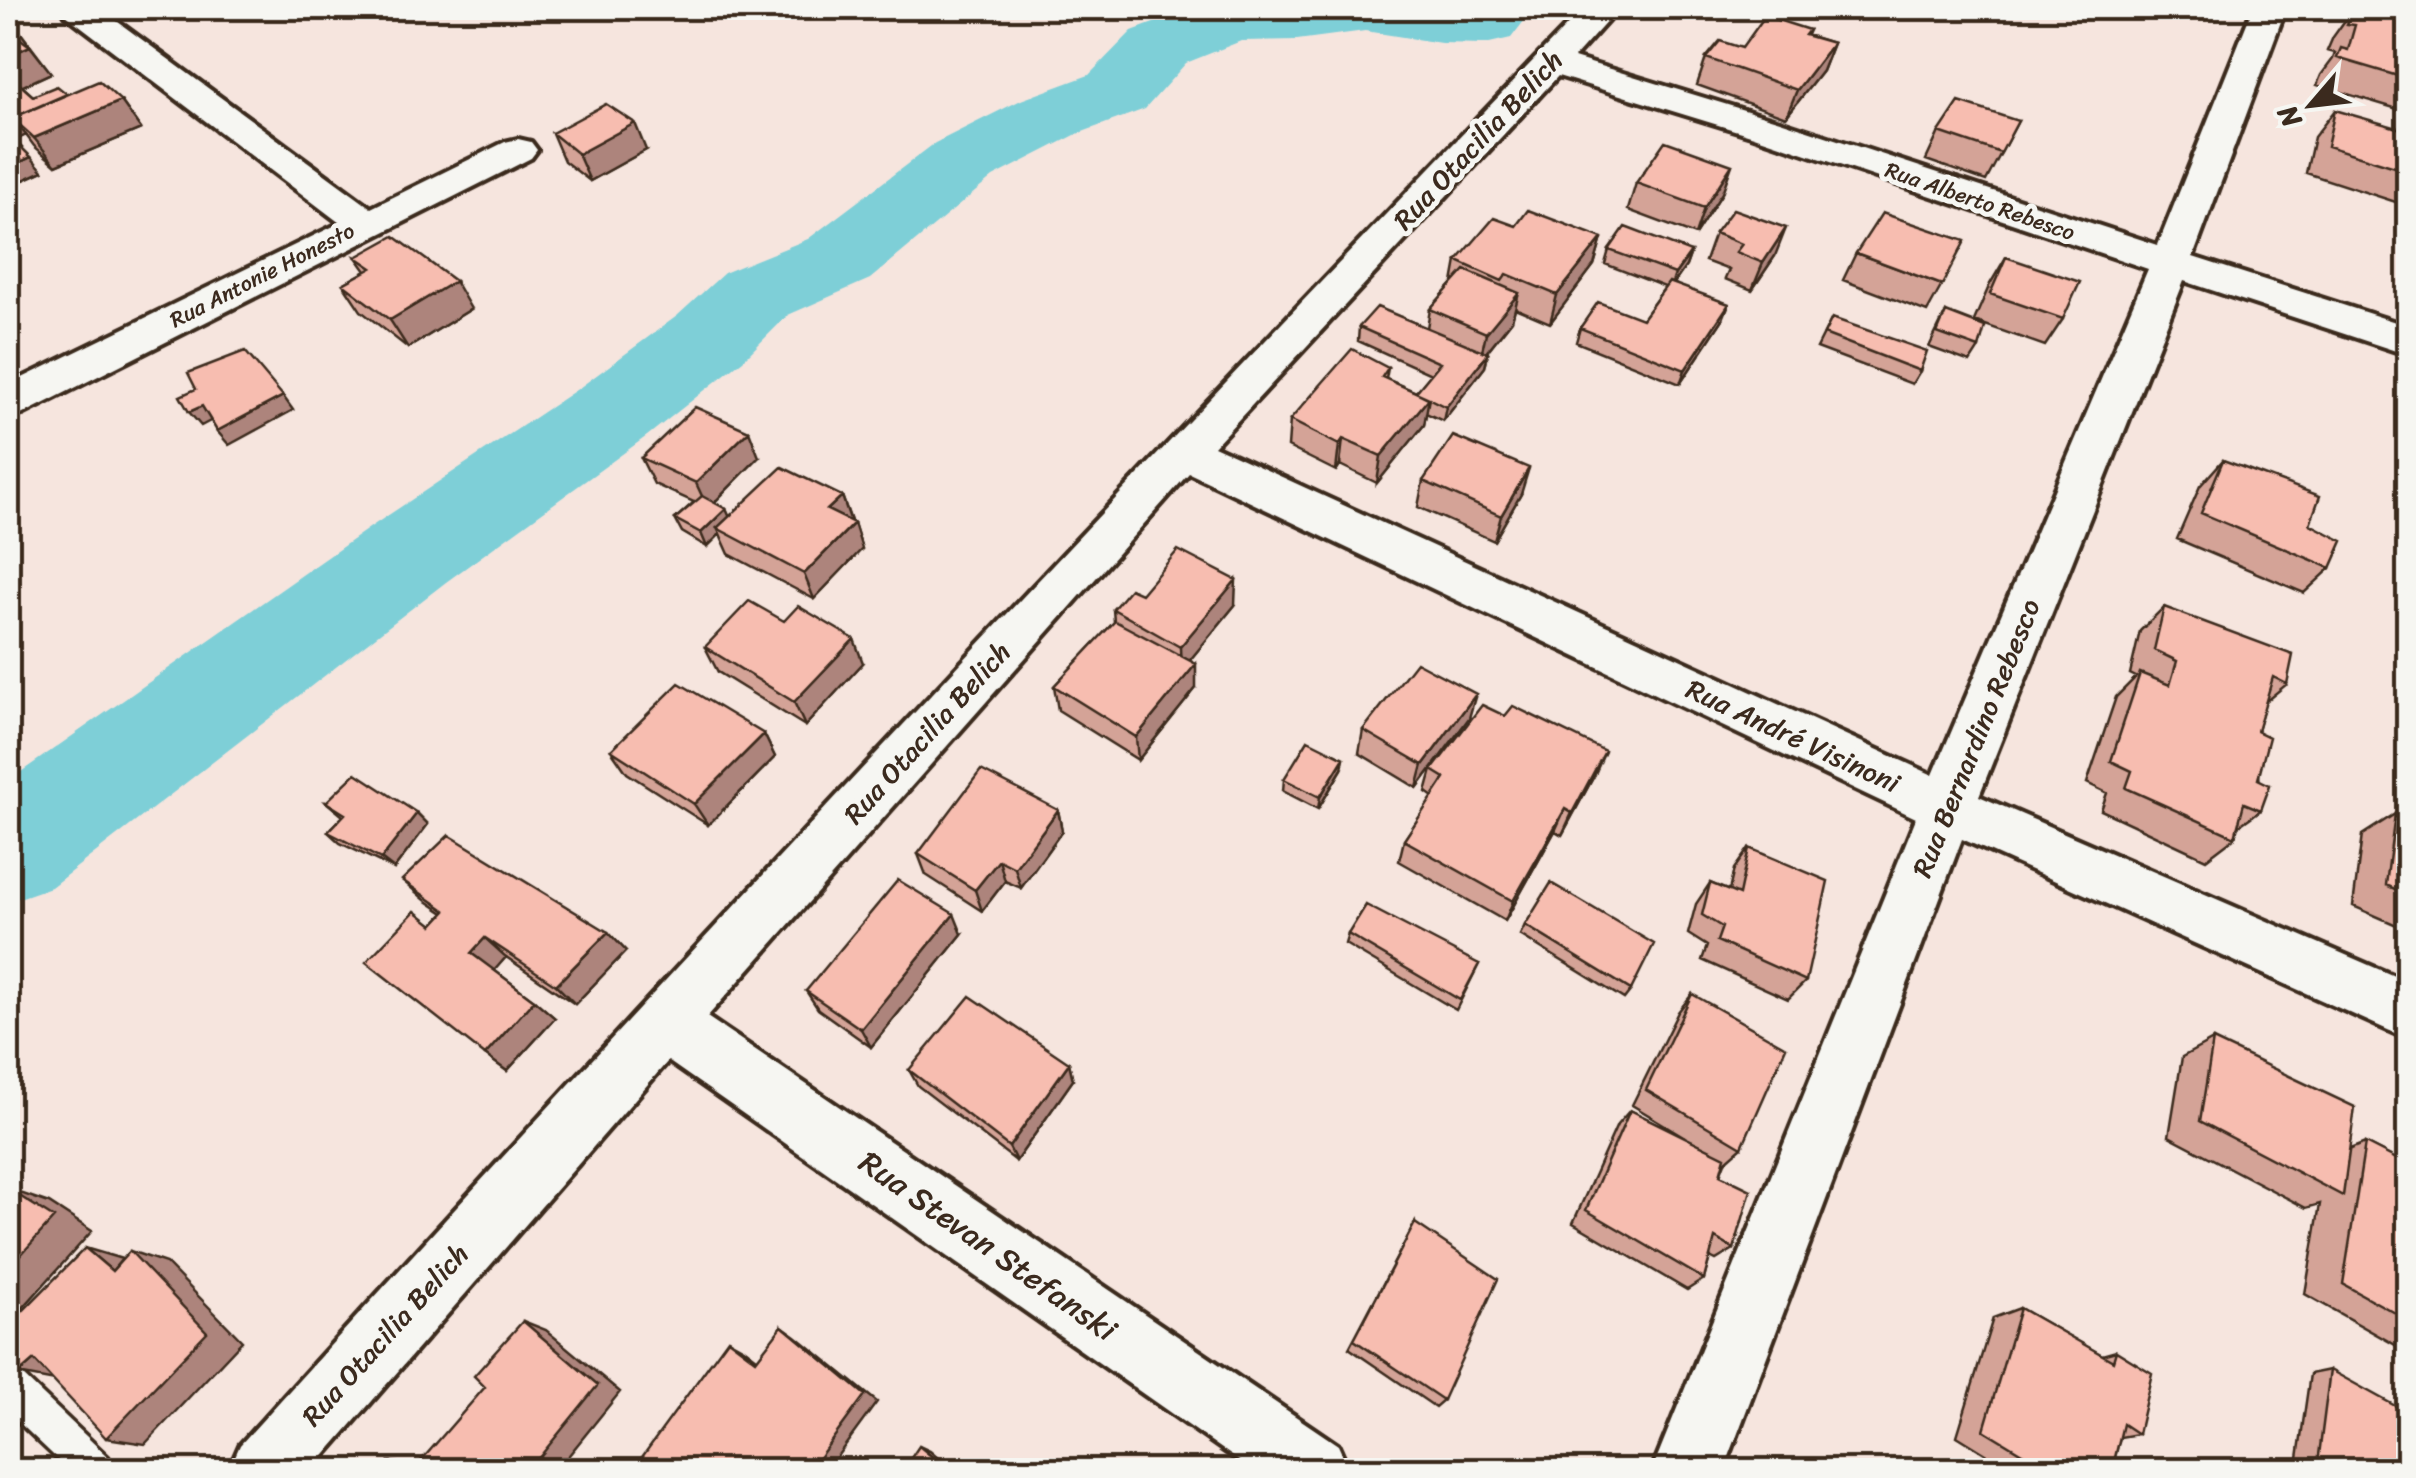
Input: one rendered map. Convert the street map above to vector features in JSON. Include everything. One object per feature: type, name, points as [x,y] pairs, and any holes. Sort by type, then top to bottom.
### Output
[{"type":"street","points":[[78,8],[366,223]]},
{"type":"street","name":"Rua Otacilia Belich","points":[[265,1470],[663,1022],[1183,451],[1602,8]]},
{"type":"street","name":"Rua Bernardino Rebesco","points":[[1688,1470],[1946,807],[2170,265],[2270,8]]},
{"type":"street","name":"Rua Alberto Rebesco","points":[[1552,63],[1660,93],[2408,341]]},
{"type":"street","name":"Rua Antonie Honesto","points":[[8,403],[518,150]]},
{"type":"street","name":"Rua André Visinoni","points":[[1183,451],[1946,807],[2408,1011]]},
{"type":"street","name":"Rua Stevan Stefanski","points":[[663,1022],[1313,1470]]},
{"type":"lane","points":[[8,1387],[96,1470]]},
{"type":"building","points":[[2408,8],[2408,79],[2337,58],[2341,48],[2348,50],[2355,25],[2347,24],[2353,10]]},
{"type":"building","points":[[1765,16],[1809,30],[1805,35],[1833,43],[1797,90],[1706,58],[1720,41],[1742,48]]},
{"type":"building","points":[[8,30],[30,46],[8,56]]},
{"type":"building","points":[[8,74],[33,96],[57,86],[67,94],[12,118],[15,121],[8,124]]},
{"type":"building","points":[[99,81],[121,101],[34,138],[12,118]]},
{"type":"building","points":[[1959,102],[2018,121],[2001,153],[1939,132]]},
{"type":"building","points":[[606,104],[635,123],[578,154],[552,133]]},
{"type":"building","points":[[2335,110],[2408,131],[2408,171],[2327,146]]},
{"type":"building","points":[[8,137],[31,157],[8,168]]},
{"type":"building","points":[[1665,141],[1732,165],[1704,208],[1636,183]]},
{"type":"building","points":[[1733,209],[1786,228],[1763,263],[1736,252],[1742,244],[1715,233]]},
{"type":"building","points":[[1528,210],[1602,238],[1557,295],[1507,274],[1502,281],[1457,261],[1494,218],[1516,226]]},
{"type":"building","points":[[1882,213],[1965,241],[1942,285],[1856,253]]},
{"type":"building","points":[[1625,227],[1691,252],[1675,274],[1609,250]]},
{"type":"building","points":[[394,236],[455,281],[390,320],[343,284],[372,268],[356,257]]},
{"type":"building","points":[[2006,257],[2080,282],[2063,319],[1990,294]]},
{"type":"building","points":[[1465,270],[1519,293],[1486,333],[1430,309]]},
{"type":"building","points":[[1669,282],[1729,304],[1685,370],[1580,328],[1598,302],[1642,319]]},
{"type":"building","points":[[1377,307],[1488,353],[1446,407],[1416,392],[1440,363],[1359,327]]},
{"type":"building","points":[[1946,312],[1985,327],[1979,348],[1937,333]]},
{"type":"building","points":[[1832,318],[1927,351],[1920,371],[1824,334]]},
{"type":"building","points":[[1352,349],[1388,368],[1382,377],[1429,398],[1381,456],[1343,439],[1339,445],[1290,420]]},
{"type":"building","points":[[245,351],[283,396],[217,431],[202,406],[189,412],[180,396],[196,389],[188,373]]},
{"type":"building","points":[[695,407],[749,431],[696,483],[641,458]]},
{"type":"building","points":[[1453,436],[1529,468],[1501,516],[1423,481]]},
{"type":"building","points":[[2223,460],[2320,496],[2310,524],[2343,541],[2331,568],[2201,513]]},
{"type":"building","points":[[782,467],[842,496],[827,510],[854,523],[804,574],[717,528]]},
{"type":"building","points":[[702,496],[726,509],[701,533],[675,519]]},
{"type":"building","points":[[1178,550],[1236,580],[1180,647],[1113,609],[1130,589],[1141,594]]},
{"type":"building","points":[[749,601],[784,621],[798,606],[854,639],[794,702],[705,647]]},
{"type":"building","points":[[2164,607],[2293,655],[2287,684],[2273,677],[2257,731],[2269,737],[2258,779],[2270,785],[2261,810],[2244,803],[2235,837],[2126,788],[2132,771],[2111,761],[2140,673],[2170,685],[2177,661],[2154,650]]},
{"type":"building","points":[[1115,621],[1196,664],[1136,737],[1054,686]]},
{"type":"building","points":[[1416,662],[1476,694],[1423,765],[1363,730]]},
{"type":"building","points":[[679,683],[764,734],[694,804],[611,750]]},
{"type":"building","points":[[1482,705],[1505,716],[1513,706],[1605,751],[1572,813],[1565,809],[1513,901],[1404,840],[1445,778],[1432,770]]},
{"type":"building","points":[[1308,740],[1344,758],[1320,797],[1284,779]]},
{"type":"building","points":[[981,770],[1058,810],[1015,868],[999,860],[975,890],[918,854]]},
{"type":"building","points":[[356,773],[417,813],[381,859],[328,832],[345,814],[326,802]]},
{"type":"building","points":[[2395,814],[2408,819],[2408,895],[2386,885]]},
{"type":"building","points":[[449,835],[608,932],[556,985],[485,938],[471,953],[534,1000],[485,1055],[366,962],[415,911],[433,925],[446,911],[402,880]]},
{"type":"building","points":[[1749,848],[1828,881],[1806,981],[1717,941],[1722,927],[1702,915],[1710,883],[1739,895]]},
{"type":"building","points":[[898,880],[954,914],[861,1029],[806,991]]},
{"type":"building","points":[[1551,883],[1654,944],[1631,990],[1525,925]]},
{"type":"building","points":[[1366,905],[1479,964],[1460,1000],[1348,934]]},
{"type":"building","points":[[1692,994],[1786,1047],[1742,1147],[1646,1090]]},
{"type":"building","points":[[970,996],[1069,1063],[1009,1147],[909,1070]]},
{"type":"building","points":[[2213,1040],[2355,1107],[2343,1196],[2200,1121]]},
{"type":"building","points":[[1630,1110],[1725,1157],[1720,1175],[1751,1190],[1734,1249],[1715,1238],[1704,1279],[1586,1210]]},
{"type":"building","points":[[2365,1143],[2408,1165],[2408,1320],[2343,1284]]},
{"type":"building","points":[[10,1190],[54,1218],[8,1269],[8,1193]]},
{"type":"building","points":[[1415,1223],[1498,1279],[1443,1400],[1354,1340]]},
{"type":"building","points":[[85,1248],[112,1271],[130,1251],[207,1332],[106,1438],[34,1360],[18,1374],[8,1362],[8,1326]]},
{"type":"building","points":[[2020,1308],[2113,1361],[2116,1351],[2152,1373],[2138,1434],[2123,1424],[2112,1470],[2050,1470],[1984,1430]]},
{"type":"building","points":[[523,1321],[598,1385],[529,1470],[413,1470],[485,1387],[474,1376]]},
{"type":"building","points":[[782,1326],[865,1395],[810,1470],[656,1470],[642,1457],[728,1339],[756,1360]]},
{"type":"building","points":[[2330,1370],[2408,1413],[2408,1470],[2332,1470],[2318,1463]]},
{"type":"building","points":[[919,1446],[948,1470],[903,1470]]},
{"type":"building","points":[[391,1462],[400,1470],[384,1470]]},
{"type":"waterway","points":[[8,849],[409,554],[613,412],[710,338],[756,294],[839,259],[964,160],[1049,117],[1117,92],[1159,47],[1231,19],[1297,18],[1365,9],[1441,21],[1485,22],[1497,8]]}]
